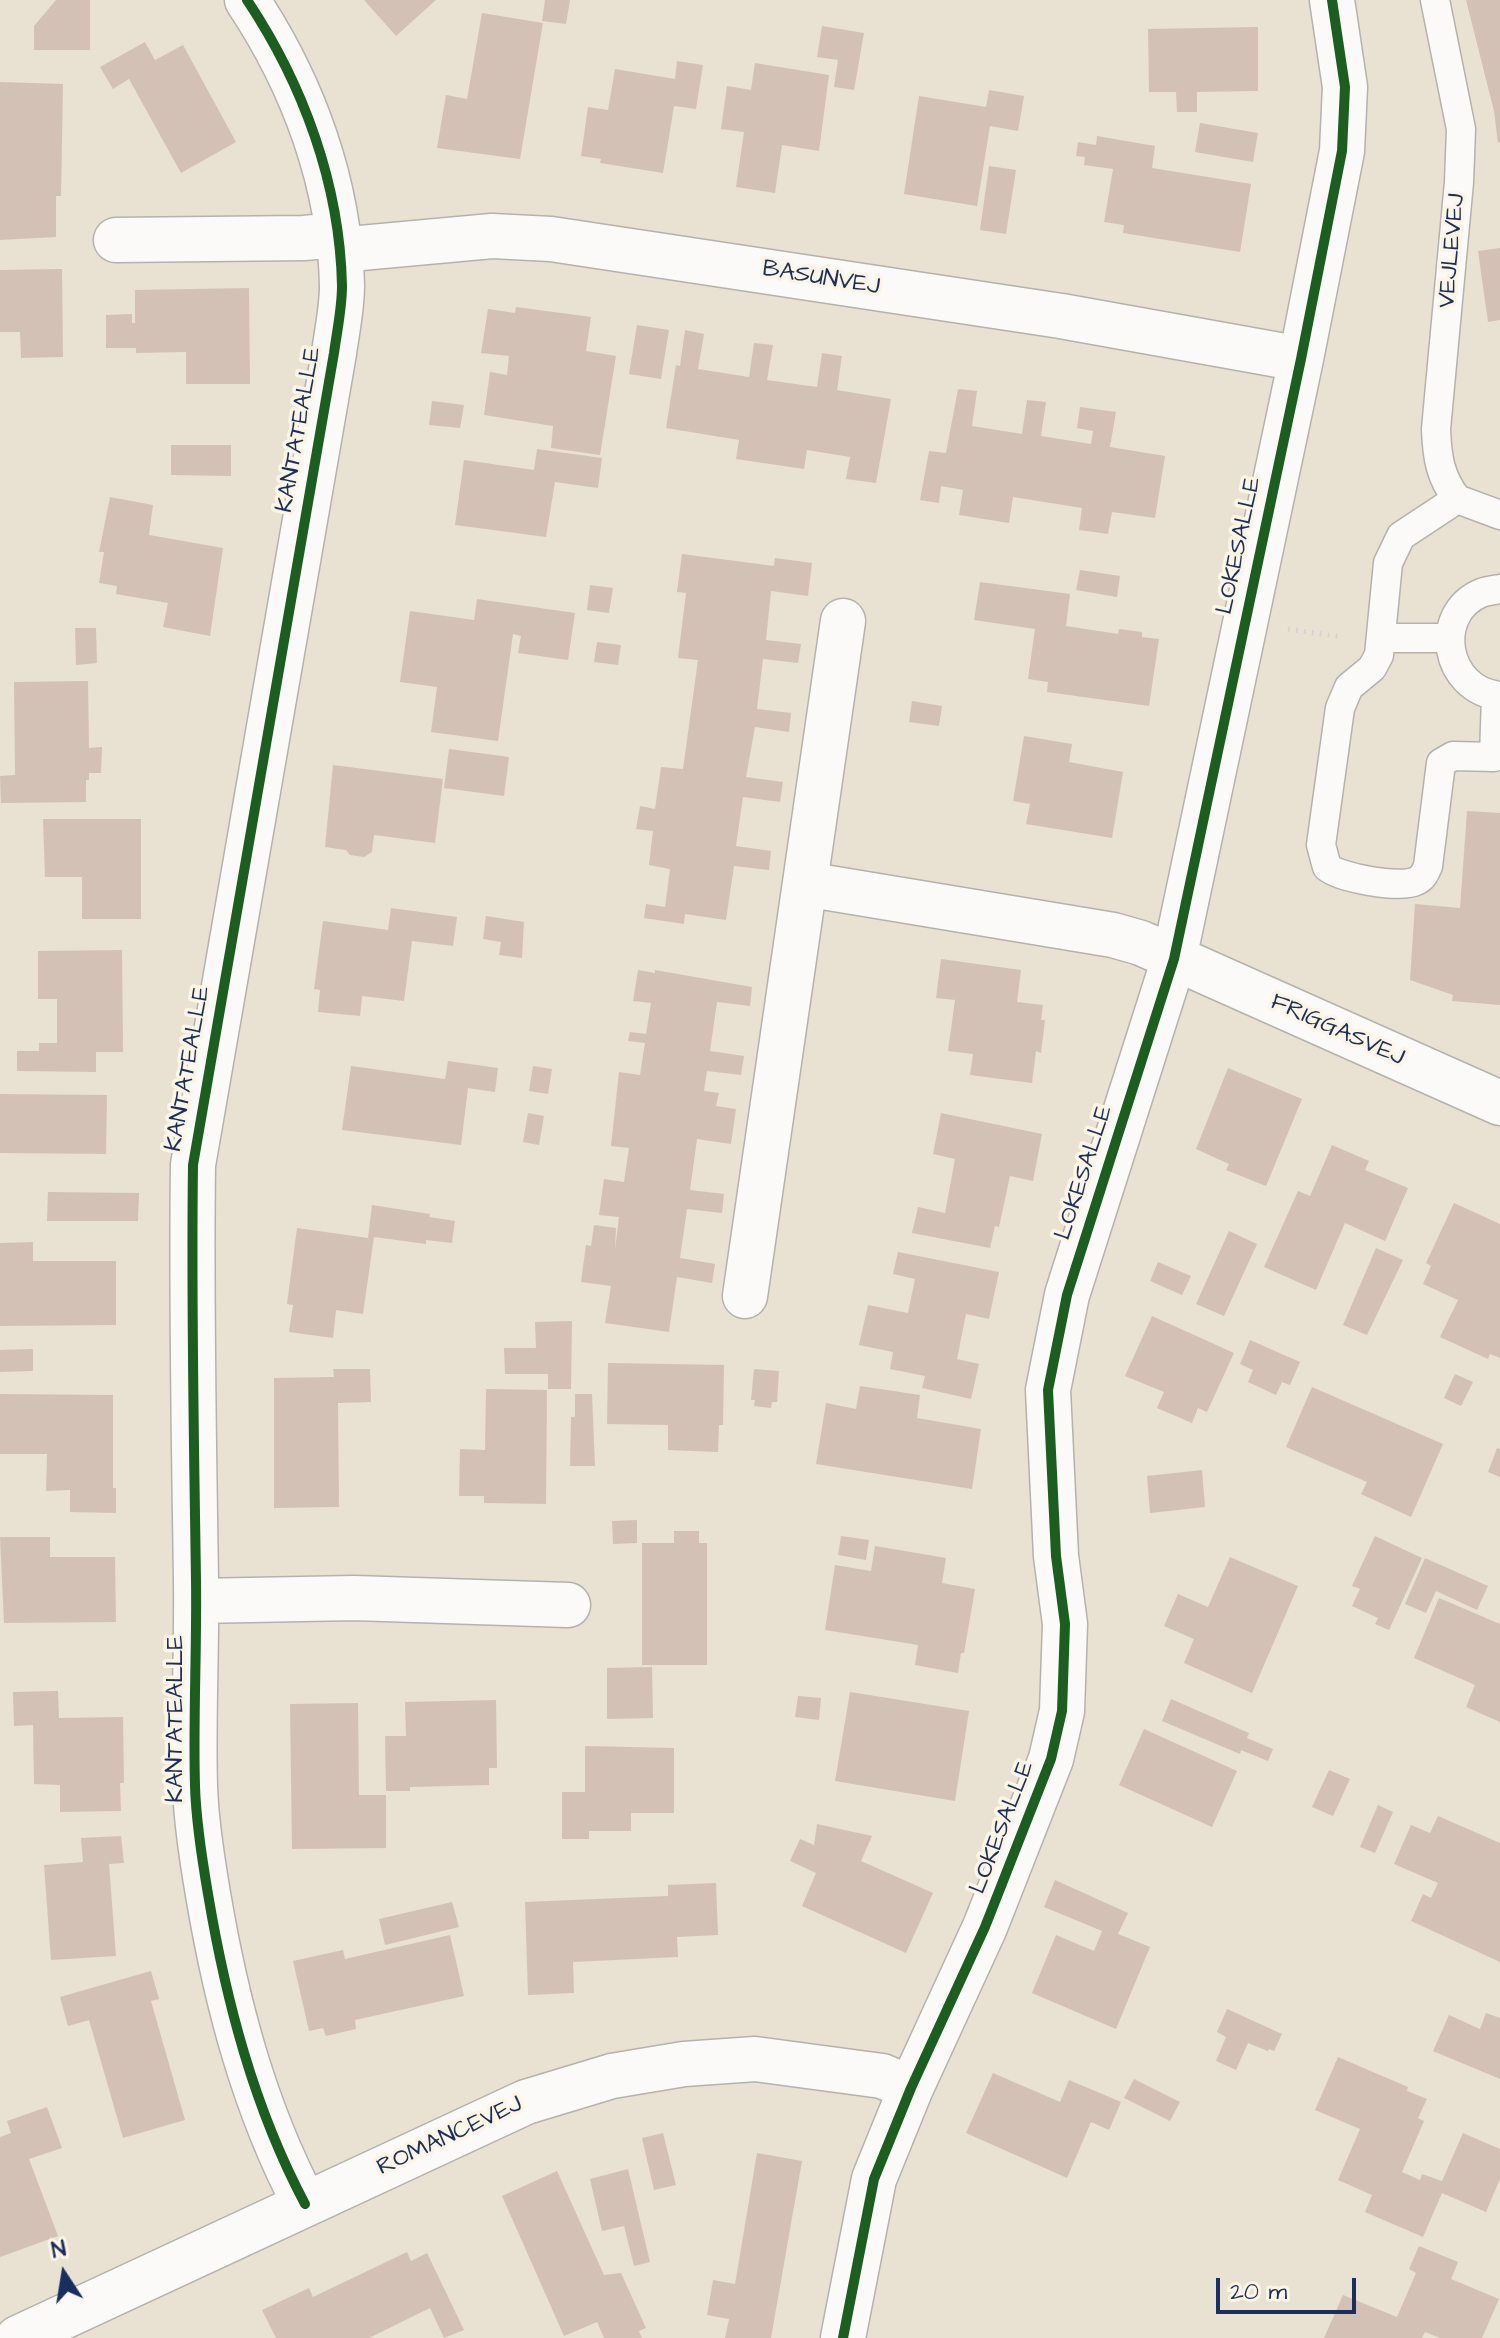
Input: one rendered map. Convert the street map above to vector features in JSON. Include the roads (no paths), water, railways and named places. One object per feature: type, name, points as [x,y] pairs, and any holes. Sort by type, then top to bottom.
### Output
[{"type":"street","name":"KANTATEALLE","points":[[247,0],[292,81],[314,131],[331,194],[342,288],[334,353],[193,1165],[191,1251],[197,1601],[195,1789],[202,1859],[217,1948],[241,2043],[262,2107],[288,2172],[305,2204]]},
{"type":"street","name":"LOKESALLE","points":[[843,2338],[874,2179],[911,2088],[985,1927],[1051,1759],[1062,1711],[1065,1624],[1056,1556],[1048,1390],[1067,1295],[1174,959],[1301,359],[1342,151],[1345,87],[1332,0]]},
{"type":"street","name":"BASUNVEJ","points":[[338,243],[492,236],[551,239],[1061,316],[1301,359]]},
{"type":"street","points":[[116,240],[304,238],[338,243]]},
{"type":"street","points":[[745,1296],[843,621]]},
{"type":"street","points":[[805,884],[1113,935],[1141,943],[1174,959]]},
{"type":"street","name":"FRIGGASVEJ","points":[[1174,959],[1500,1103]]},
{"type":"street","name":"KANTATEALLE","points":[[197,1601],[354,1598],[568,1605]]},
{"type":"street","name":"ROMANCEVEJ","points":[[18,2338],[526,2102],[612,2076],[684,2064],[755,2059],[882,2076],[911,2088]]},
{"type":"lane","name":"VEJLEVEJ","points":[[1435,0],[1461,129],[1459,182],[1436,429],[1438,462],[1446,484],[1457,499]]},
{"type":"lane","points":[[1500,515],[1457,499],[1401,536],[1388,563],[1379,655],[1372,668],[1349,687],[1340,708],[1321,845],[1327,867],[1333,873],[1408,883],[1421,878],[1428,866],[1441,763],[1453,756],[1494,757],[1498,696],[1477,690],[1462,677],[1452,659],[1450,638],[1458,612],[1479,594],[1500,589]]},
{"type":"lane","points":[[1381,638],[1450,638]]}]
